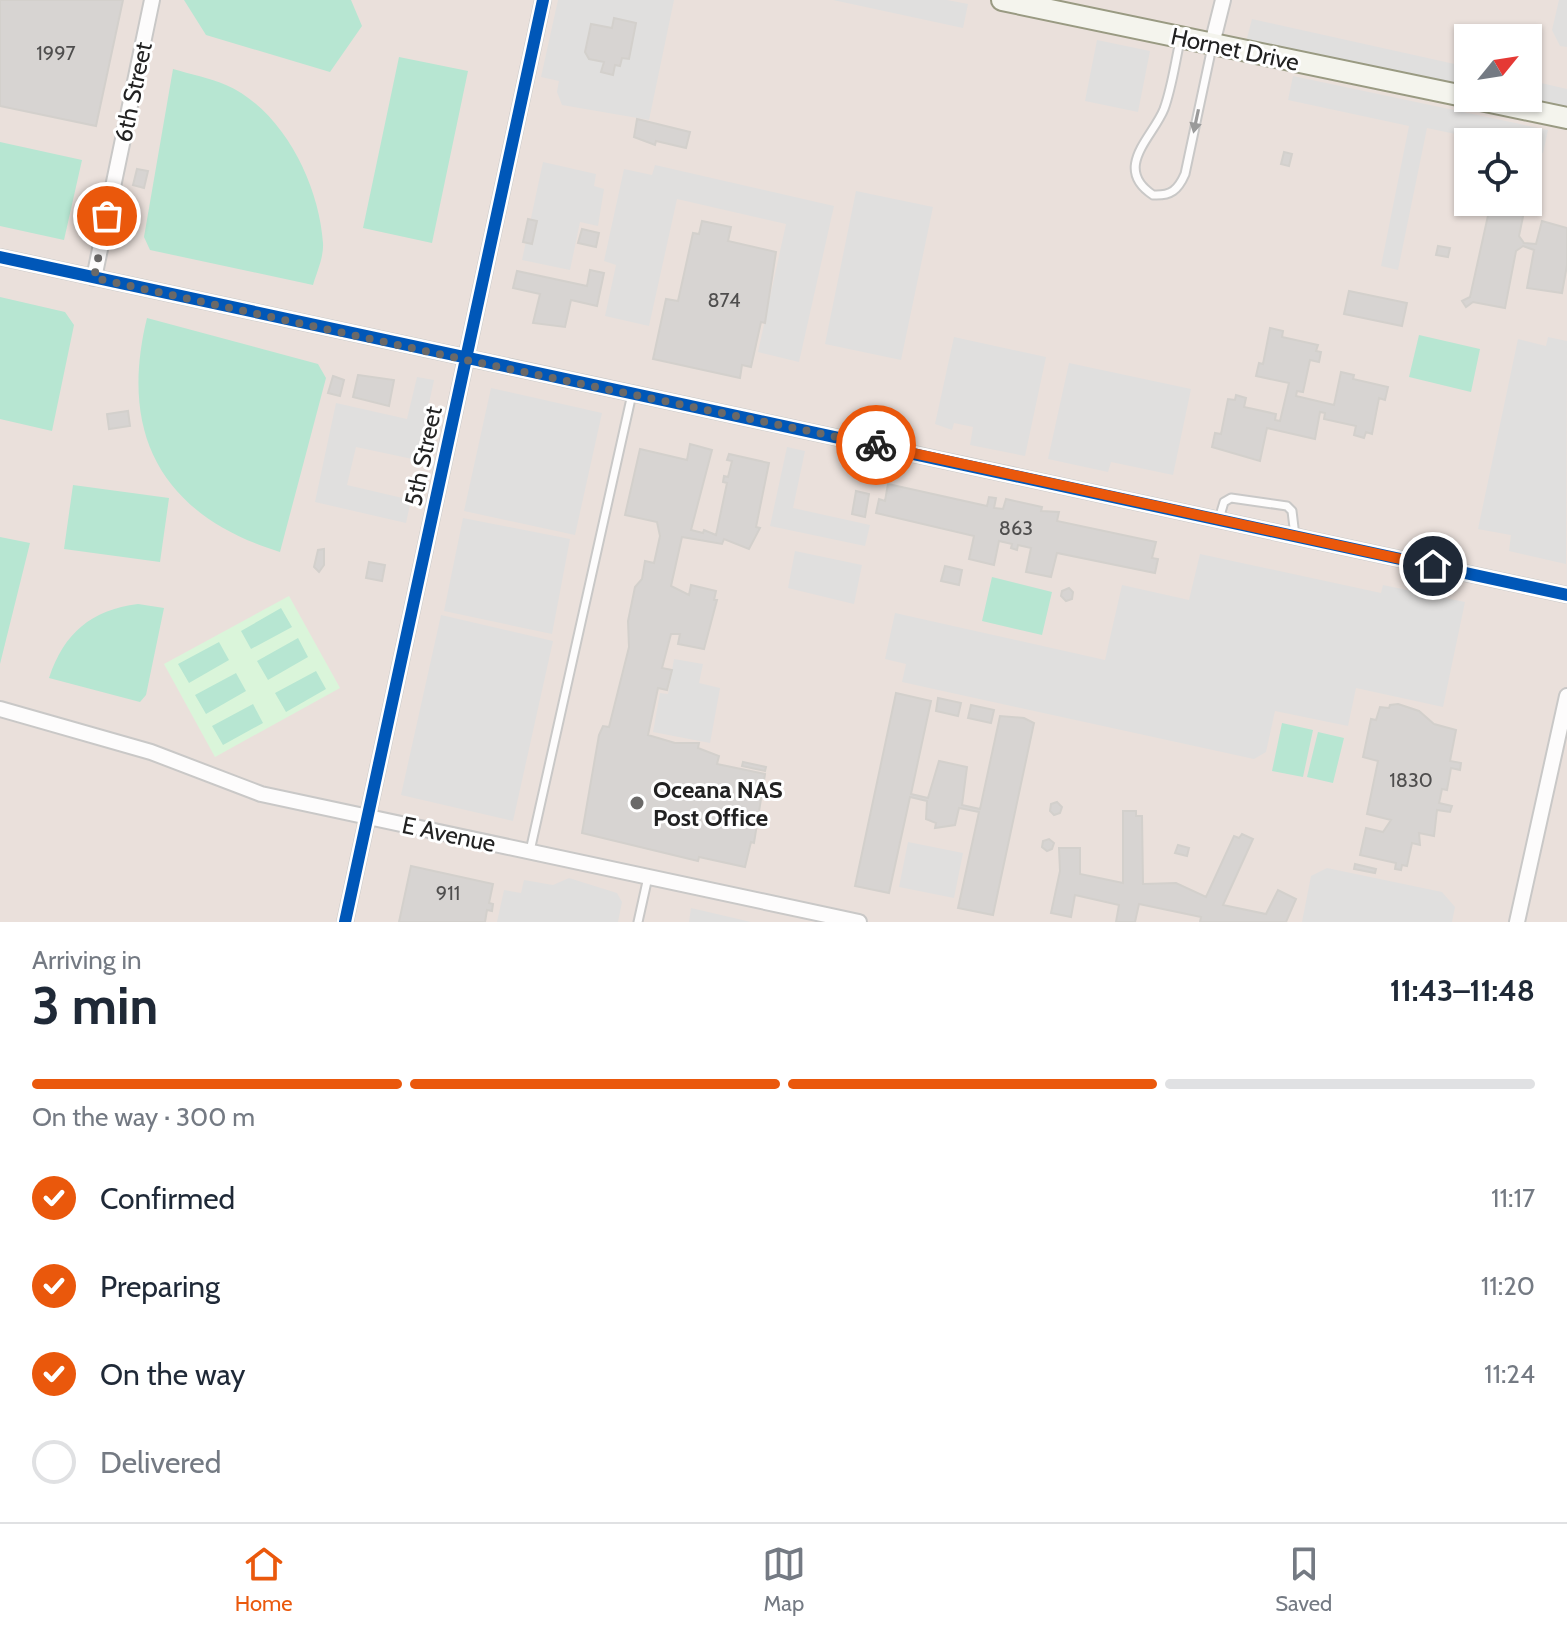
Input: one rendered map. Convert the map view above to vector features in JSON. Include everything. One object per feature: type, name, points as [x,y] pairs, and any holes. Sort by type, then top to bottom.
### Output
[{"type":"main road","name":"Hornet Drive","points":[[1002,0],[1454,95]]},
{"type":"main road","name":"Hornet Drive","points":[[1538,112],[1567,118]]},
{"type":"street","name":"6th Street","points":[[94,278],[152,0]]},
{"type":"street","name":"5th Street","points":[[345,922],[543,0]]},
{"type":"street","points":[[1212,44],[1223,0]]},
{"type":"street","points":[[0,257],[466,360],[633,392],[1567,595]]},
{"type":"street","points":[[1517,922],[1567,696]]},
{"type":"street","name":"E Avenue","points":[[0,709],[151,752],[261,794],[859,922]]},
{"type":"lane","points":[[1181,38],[1165,106],[1145,136],[1136,163],[1139,183],[1153,195],[1165,195],[1175,190],[1185,174],[1212,44]]},
{"type":"lane","points":[[530,851],[633,392]]},
{"type":"lane","points":[[1219,519],[1224,502],[1231,498],[1287,506],[1292,511],[1295,536]]},
{"type":"lane","points":[[638,922],[648,877]]},
{"type":"shaded area","points":[[0,0],[1567,0],[1567,922],[0,922]]},
{"type":"shaded area","points":[[558,0],[674,0],[649,120],[562,105],[557,92],[559,81],[541,77]]},
{"type":"shaded area","points":[[833,0],[947,0],[968,4],[963,28]]},
{"type":"shaded area","points":[[1559,0],[1567,0],[1567,47],[1560,46],[1552,30]]},
{"type":"shaded area","points":[[1252,19],[1454,64],[1454,87],[1246,42]]},
{"type":"shaded area","points":[[1097,40],[1150,51],[1138,112],[1085,101]]},
{"type":"shaded area","points":[[1293,76],[1539,128],[1454,128],[1454,134],[1427,128],[1398,270],[1381,266],[1409,126],[1288,100]]},
{"type":"shaded area","points":[[1542,83],[1567,89],[1567,111],[1542,106]]},
{"type":"shaded area","points":[[1542,129],[1548,130],[1542,153]]},
{"type":"shaded area","points":[[543,162],[596,174],[594,186],[604,189],[598,226],[580,222],[570,270],[522,260]]},
{"type":"shaded area","points":[[655,165],[834,206],[799,362],[758,352],[786,224],[677,199],[649,326],[605,316],[616,265],[604,261],[624,169],[652,175]]},
{"type":"shaded area","points":[[856,191],[933,207],[901,360],[825,344]]},
{"type":"shaded area","points":[[954,337],[1046,357],[1025,456],[970,445],[973,427],[954,423],[952,430],[935,424]]},
{"type":"shaded area","points":[[1548,337],[1567,341],[1566,564],[1509,551],[1511,535],[1478,529],[1518,339],[1546,346]]},
{"type":"shaded area","points":[[1069,363],[1191,389],[1173,475],[1111,462],[1108,472],[1048,459]]},
{"type":"shaded area","points":[[417,377],[434,380],[417,460],[356,447],[347,485],[411,500],[406,523],[315,502],[336,403],[407,419]]},
{"type":"shaded area","points":[[491,388],[602,413],[575,535],[464,511]]},
{"type":"shaded area","points":[[787,447],[805,451],[793,508],[870,525],[865,546],[770,526]]},
{"type":"shaded area","points":[[463,518],[570,539],[552,634],[444,611]]},
{"type":"shaded area","points":[[795,551],[862,565],[854,604],[788,588]]},
{"type":"shaded area","points":[[1200,554],[1381,593],[1383,585],[1465,602],[1443,707],[1356,688],[1348,726],[1275,711],[1266,752],[1254,759],[902,682],[906,664],[885,659],[895,613],[1105,660],[1122,585],[1189,600]]},
{"type":"shaded area","points":[[441,615],[553,641],[513,821],[401,795]]},
{"type":"shaded area","points":[[674,659],[703,664],[699,683],[720,688],[710,743],[653,732],[660,693],[668,694]]},
{"type":"shaded area","points":[[908,842],[963,853],[954,898],[899,887]]},
{"type":"shaded area","points":[[1327,868],[1442,892],[1455,907],[1452,922],[1302,922],[1311,876]]},
{"type":"shaded area","points":[[569,878],[617,893],[622,902],[618,922],[497,922],[504,890],[521,893],[524,880],[553,885]]},
{"type":"shaded area","points":[[691,908],[751,922],[689,922]]},
{"type":"green space","points":[[184,0],[351,0],[362,26],[330,72],[206,35]]},
{"type":"green space","points":[[399,57],[468,71],[432,243],[363,228]]},
{"type":"green space","points":[[173,69],[226,85],[265,112],[281,130],[306,174],[320,220],[323,248],[313,285],[150,250],[144,237]]},
{"type":"green space","points":[[0,142],[82,160],[64,240],[0,226]]},
{"type":"green space","points":[[0,297],[65,312],[74,325],[52,431],[0,419]]},
{"type":"green space","points":[[147,318],[318,364],[326,378],[280,552],[240,536],[206,517],[179,493],[159,466],[145,434],[139,399],[140,360]]},
{"type":"green space","points":[[1419,335],[1480,349],[1471,392],[1409,377]]},
{"type":"green space","points":[[73,485],[169,498],[160,562],[64,549]]},
{"type":"green space","points":[[0,537],[30,543],[0,664]]},
{"type":"green space","points":[[992,577],[1052,592],[1042,635],[982,621]]},
{"type":"green space","points":[[289,596],[340,688],[215,757],[164,664]]},
{"type":"green space","points":[[138,604],[164,608],[146,695],[140,702],[49,678],[63,648],[82,626],[106,612]]},
{"type":"green space","points":[[281,608],[292,627],[251,649],[241,631]]},
{"type":"green space","points":[[298,638],[308,657],[268,680],[257,661]]},
{"type":"green space","points":[[219,642],[229,660],[189,683],[178,664]]},
{"type":"green space","points":[[316,671],[326,689],[286,712],[275,693]]},
{"type":"green space","points":[[236,673],[246,691],[206,714],[195,695]]},
{"type":"green space","points":[[253,704],[263,723],[223,745],[212,726]]},
{"type":"green space","points":[[1282,723],[1313,730],[1303,777],[1272,771]]},
{"type":"green space","points":[[1318,732],[1344,738],[1333,783],[1307,777]]},
{"type":"building","points":[[0,0],[123,0],[96,126],[0,106]]},
{"type":"building","points":[[614,18],[636,23],[629,59],[622,58],[620,66],[615,65],[613,75],[601,72],[604,62],[589,59],[585,52],[591,24],[612,28]]},
{"type":"building","points":[[637,119],[690,132],[686,148],[656,141],[655,145],[634,137]]},
{"type":"building","points":[[1284,152],[1292,154],[1289,166],[1281,164]]},
{"type":"building","points":[[137,169],[148,171],[144,188],[133,185]]},
{"type":"building","points":[[1488,216],[1523,216],[1519,236],[1524,243],[1536,244],[1542,221],[1567,228],[1567,265],[1562,293],[1527,288],[1534,250],[1523,246],[1516,251],[1505,308],[1473,302],[1466,307],[1462,301],[1470,297]]},
{"type":"building","points":[[528,219],[537,221],[532,244],[523,242]]},
{"type":"building","points":[[702,221],[731,227],[728,241],[776,252],[765,323],[761,322],[751,367],[742,365],[740,378],[653,359],[666,299],[678,301],[693,233],[699,234]]},
{"type":"building","points":[[582,229],[599,233],[596,247],[578,243]]},
{"type":"building","points":[[1438,246],[1450,248],[1448,257],[1436,255]]},
{"type":"building","points":[[590,270],[604,273],[597,306],[571,300],[565,327],[533,323],[540,294],[513,288],[517,271],[587,286]]},
{"type":"building","points":[[1349,291],[1407,303],[1402,326],[1344,314]]},
{"type":"building","points":[[1270,328],[1283,331],[1282,337],[1318,345],[1316,351],[1321,352],[1319,362],[1310,360],[1303,392],[1297,391],[1296,396],[1334,405],[1341,372],[1354,375],[1353,379],[1388,387],[1385,400],[1379,398],[1372,434],[1366,432],[1364,438],[1354,435],[1356,426],[1324,419],[1325,413],[1320,412],[1315,439],[1267,428],[1260,461],[1212,447],[1215,433],[1221,434],[1228,399],[1235,400],[1236,395],[1246,398],[1244,407],[1276,414],[1275,420],[1280,421],[1289,383],[1256,376],[1259,363],[1263,364]]},
{"type":"building","points":[[358,375],[394,380],[389,406],[353,397]]},
{"type":"building","points":[[333,376],[344,380],[340,396],[328,393]]},
{"type":"building","points":[[128,411],[130,426],[109,429],[107,414]]},
{"type":"building","points":[[690,444],[712,450],[691,530],[703,533],[704,530],[716,535],[727,483],[723,482],[724,476],[728,477],[732,461],[727,460],[729,454],[769,463],[756,527],[760,528],[749,549],[724,539],[722,544],[682,537],[671,586],[689,595],[691,585],[716,591],[714,600],[717,600],[704,649],[678,644],[680,634],[671,634],[662,668],[672,670],[667,690],[658,688],[648,735],[675,743],[699,743],[698,748],[719,756],[717,764],[765,774],[754,843],[751,842],[745,867],[699,857],[698,861],[582,833],[599,735],[603,726],[609,727],[629,647],[628,621],[635,587],[642,579],[645,561],[654,563],[660,536],[657,522],[625,515],[640,449],[687,460]]},
{"type":"building","points":[[888,484],[987,506],[989,497],[996,498],[994,508],[1003,509],[1006,499],[1042,507],[1041,511],[1059,512],[1057,521],[1156,542],[1152,558],[1158,559],[1155,573],[1057,553],[1051,577],[1026,572],[1031,548],[1018,545],[1017,550],[1011,548],[1012,544],[999,541],[994,565],[969,559],[974,536],[876,513],[879,499],[885,501]]},
{"type":"building","points":[[856,491],[869,494],[865,517],[852,514]]},
{"type":"building","points":[[324,549],[324,565],[319,572],[314,567],[318,550]]},
{"type":"building","points":[[369,562],[385,565],[382,581],[366,578]]},
{"type":"building","points":[[945,566],[962,570],[959,585],[941,581]]},
{"type":"building","points":[[1069,588],[1073,592],[1072,599],[1066,601],[1061,596],[1062,591]]},
{"type":"building","points":[[896,693],[931,701],[911,794],[928,798],[939,761],[967,767],[962,805],[980,809],[1000,716],[1024,718],[1034,723],[993,915],[958,908],[979,812],[959,808],[955,825],[935,828],[936,823],[926,819],[927,801],[910,797],[889,893],[855,886]]},
{"type":"building","points":[[938,698],[961,703],[958,716],[936,711]]},
{"type":"building","points":[[1398,704],[1419,711],[1434,724],[1456,730],[1450,761],[1461,763],[1460,770],[1451,768],[1447,790],[1442,789],[1439,803],[1452,806],[1450,812],[1437,810],[1434,836],[1419,833],[1420,845],[1412,843],[1407,866],[1402,865],[1401,870],[1395,869],[1396,863],[1360,855],[1366,828],[1383,832],[1391,820],[1367,814],[1378,761],[1363,757],[1371,719],[1376,720],[1380,707],[1389,708]]},
{"type":"building","points":[[971,705],[994,710],[991,723],[968,718]]},
{"type":"building","points":[[743,762],[766,767],[765,771],[742,766]]},
{"type":"building","points":[[1057,802],[1062,807],[1060,813],[1054,815],[1050,811],[1051,804]]},
{"type":"building","points":[[1123,811],[1136,811],[1136,816],[1142,816],[1143,884],[1176,883],[1206,897],[1234,836],[1239,838],[1242,834],[1253,839],[1223,905],[1266,914],[1278,890],[1296,899],[1286,922],[1200,922],[1201,917],[1139,904],[1135,922],[1116,922],[1119,905],[1075,895],[1071,917],[1051,913],[1060,871],[1059,848],[1080,848],[1080,874],[1123,883]]},
{"type":"building","points":[[1049,839],[1054,843],[1052,849],[1047,851],[1042,847],[1043,841]]},
{"type":"building","points":[[1178,845],[1189,848],[1187,856],[1175,853]]},
{"type":"building","points":[[1355,864],[1376,869],[1375,873],[1354,869]]},
{"type":"building","points":[[411,866],[493,884],[489,903],[493,904],[492,911],[487,910],[485,922],[399,922]]},
{"type":"cycle path","points":[[345,922],[543,0]]},
{"type":"cycle path","points":[[0,257],[1567,595]]},
{"type":"way so far","points":[[107,216],[94,278],[466,360],[633,392],[876,445]]},
{"type":"place","name":"Oceana NAS Post Office","points":[[637,803]]},
{"type":"route","points":[[876,445],[1433,566]]}]
